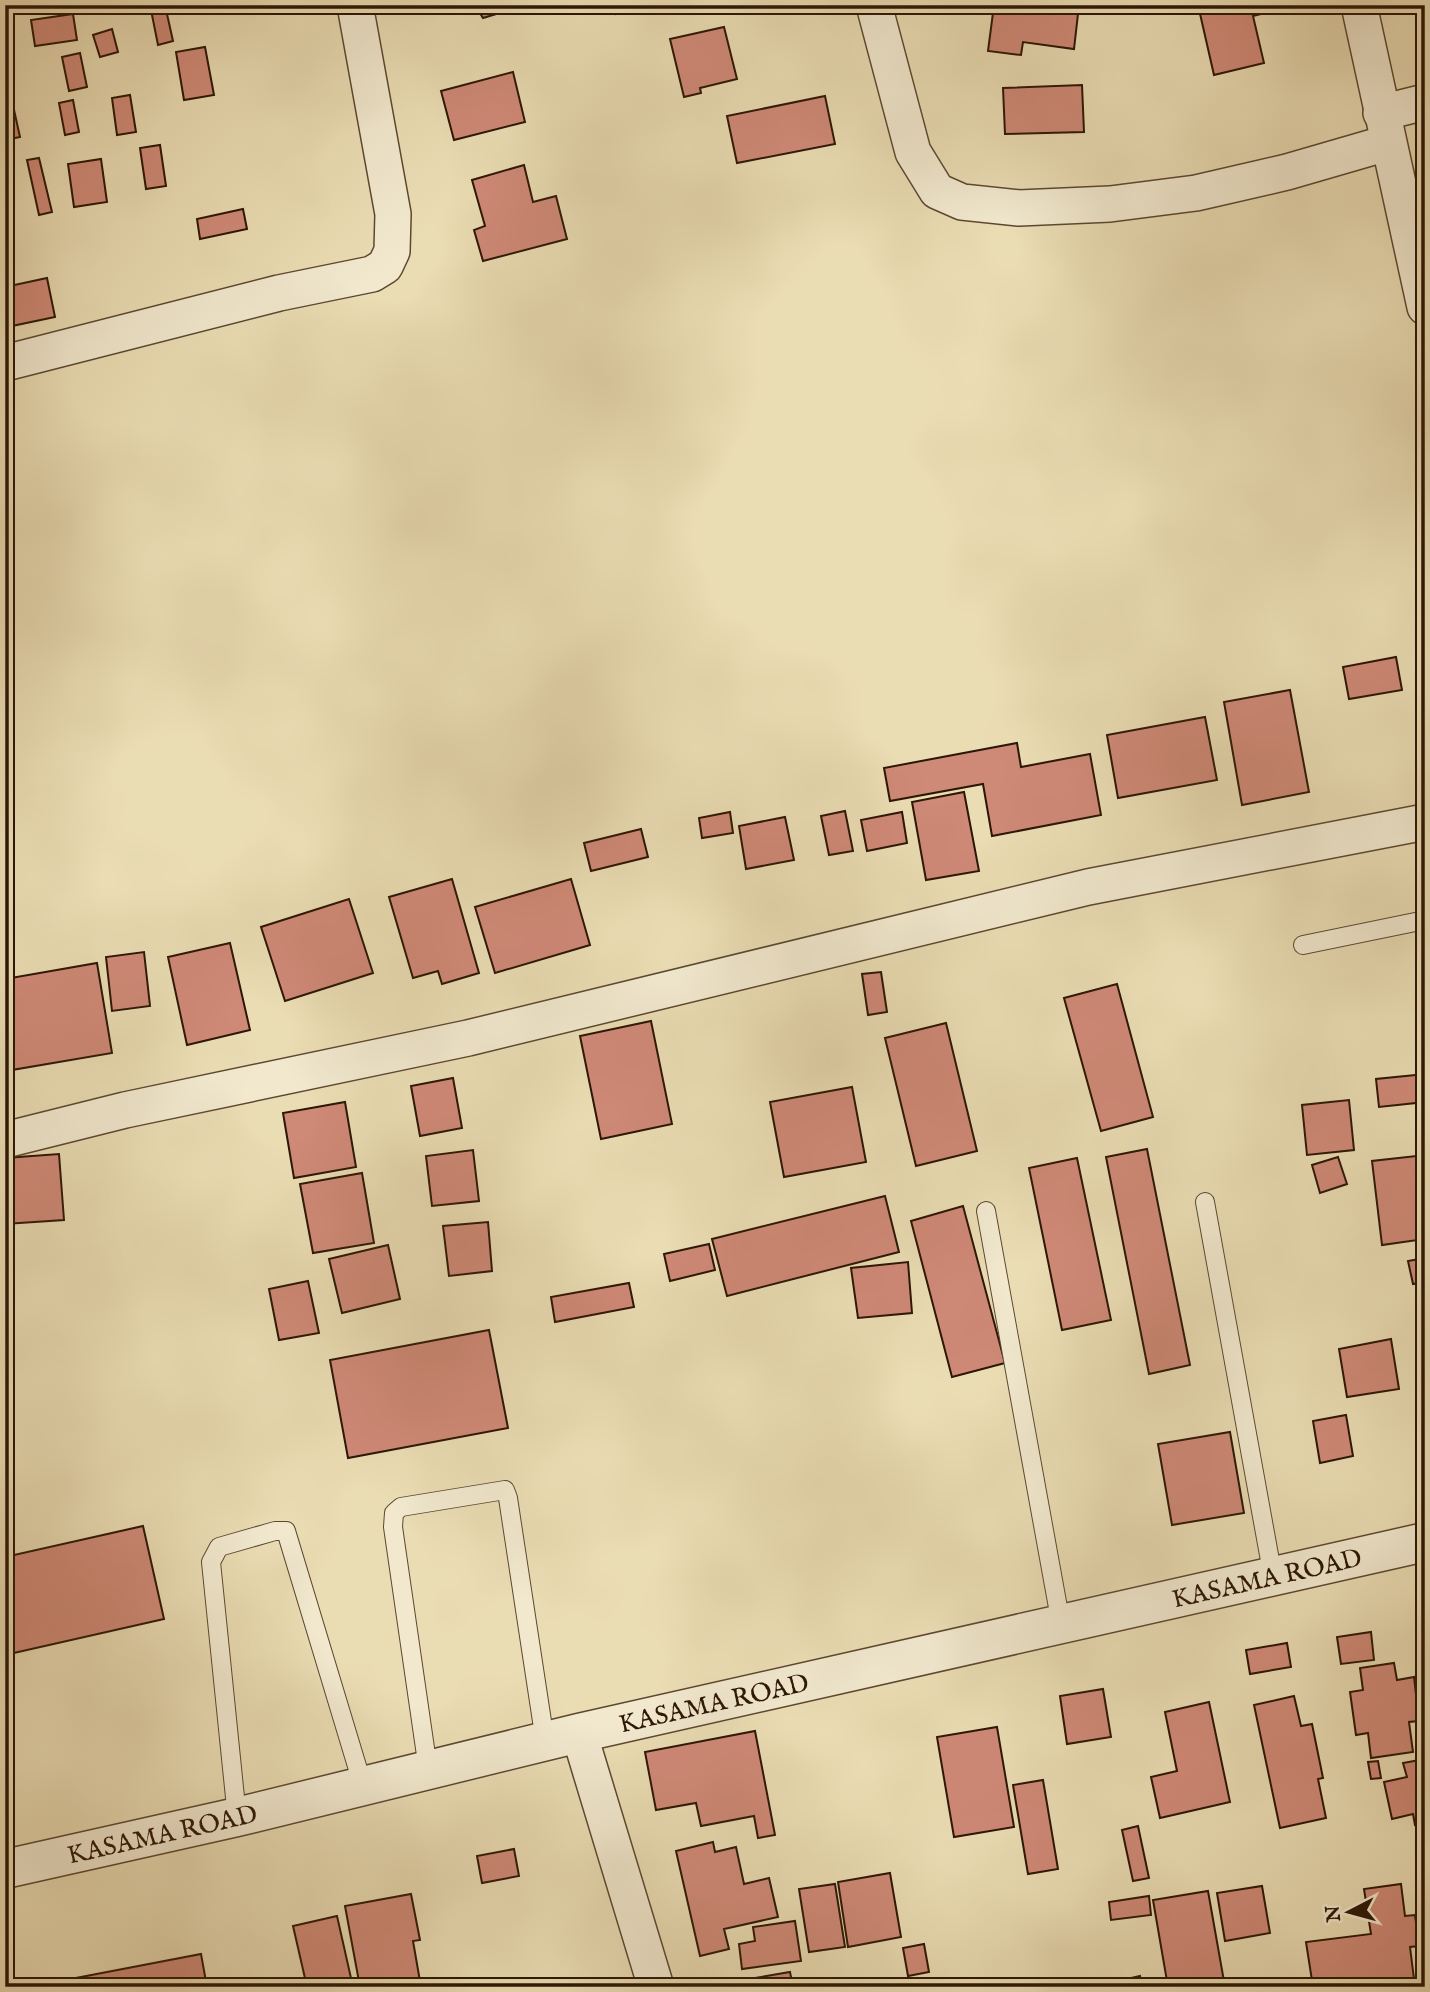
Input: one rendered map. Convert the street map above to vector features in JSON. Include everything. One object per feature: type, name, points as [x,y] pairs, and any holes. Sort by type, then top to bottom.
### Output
[{"type":"street","points":[[5,363],[279,293],[372,274],[385,266],[392,251],[393,215],[355,5]]},
{"type":"street","points":[[874,5],[912,152],[937,191],[961,202],[1020,208],[1110,204],[1196,193],[1287,172],[1384,128],[1425,102]]},
{"type":"street","points":[[1359,5],[1425,307]]},
{"type":"street","points":[[5,1140],[125,1110],[468,1038],[1088,887],[1425,822]]},
{"type":"street","name":"KASAMA ROAD","points":[[5,1870],[562,1737],[1425,1542]]},
{"type":"street","points":[[562,1737],[656,1987]]},
{"type":"lane","points":[[1303,945],[1425,920]]},
{"type":"lane","points":[[1205,1202],[1273,1577]]},
{"type":"lane","points":[[986,1211],[1061,1624]]},
{"type":"lane","points":[[428,1769],[393,1527],[394,1513],[401,1507],[505,1490],[562,1737]]},
{"type":"lane","points":[[237,1816],[211,1562],[219,1548],[275,1531],[286,1531],[363,1786]]},
{"type":"building","points":[[150,5],[165,5],[173,41],[158,45]]},
{"type":"building","points":[[475,5],[504,5],[500,13],[483,18]]},
{"type":"building","points":[[615,5],[662,5],[616,14]]},
{"type":"building","points":[[994,5],[1079,5],[1074,49],[1023,42],[1021,55],[988,51]]},
{"type":"building","points":[[1198,5],[1267,5],[1269,12],[1253,16],[1264,63],[1214,75]]},
{"type":"building","points":[[5,8],[12,39],[5,40]]},
{"type":"building","points":[[73,14],[77,40],[35,46],[31,20]]},
{"type":"building","points":[[724,27],[737,79],[700,88],[701,93],[684,97],[670,39]]},
{"type":"building","points":[[112,29],[118,52],[100,57],[93,35]]},
{"type":"building","points":[[205,47],[214,95],[184,100],[176,52]]},
{"type":"building","points":[[80,53],[87,87],[69,91],[62,57]]},
{"type":"building","points":[[5,69],[20,137],[5,140]]},
{"type":"building","points":[[513,72],[525,122],[454,140],[441,91]]},
{"type":"building","points":[[1082,85],[1084,132],[1005,134],[1003,88]]},
{"type":"building","points":[[130,95],[136,132],[117,135],[112,98]]},
{"type":"building","points":[[825,96],[835,144],[737,163],[727,116]]},
{"type":"building","points":[[73,100],[79,132],[65,135],[59,103]]},
{"type":"building","points":[[160,145],[166,186],[146,189],[140,148]]},
{"type":"building","points":[[39,158],[52,212],[39,215],[27,160]]},
{"type":"building","points":[[101,159],[107,202],[74,207],[68,164]]},
{"type":"building","points":[[524,165],[533,202],[556,196],[567,239],[483,261],[474,230],[485,226],[472,180]]},
{"type":"building","points":[[243,209],[247,229],[200,239],[197,219]]},
{"type":"building","points":[[47,278],[55,317],[12,326],[5,287]]},
{"type":"building","points":[[1396,657],[1402,690],[1349,699],[1343,667]]},
{"type":"building","points":[[1290,690],[1309,792],[1242,805],[1224,702]]},
{"type":"building","points":[[1205,717],[1217,780],[1118,798],[1107,735]]},
{"type":"building","points":[[1017,743],[1021,767],[1090,754],[1101,815],[992,836],[983,784],[890,801],[884,768]]},
{"type":"building","points":[[964,792],[979,871],[926,880],[912,802]]},
{"type":"building","points":[[845,811],[853,851],[829,855],[821,816]]},
{"type":"building","points":[[730,812],[733,833],[702,838],[699,818]]},
{"type":"building","points":[[902,812],[907,843],[867,851],[861,820]]},
{"type":"building","points":[[785,817],[794,860],[746,869],[739,826]]},
{"type":"building","points":[[641,829],[648,857],[591,871],[584,843]]},
{"type":"building","points":[[452,879],[479,973],[442,984],[438,971],[413,978],[389,897]]},
{"type":"building","points":[[571,879],[590,945],[495,973],[475,907]]},
{"type":"building","points":[[349,899],[373,973],[285,1001],[261,927]]},
{"type":"building","points":[[230,943],[250,1030],[187,1045],[168,957]]},
{"type":"building","points":[[144,952],[150,1006],[112,1011],[106,957]]},
{"type":"building","points":[[97,963],[112,1053],[6,1071],[5,979]]},
{"type":"building","points":[[881,972],[887,1012],[868,1015],[862,974]]},
{"type":"building","points":[[1117,984],[1153,1117],[1101,1131],[1064,998]]},
{"type":"building","points":[[1425,1019],[1425,1055],[1418,1020]]},
{"type":"building","points":[[651,1021],[672,1124],[601,1139],[580,1036]]},
{"type":"building","points":[[946,1023],[977,1151],[916,1166],[885,1038]]},
{"type":"building","points":[[1425,1074],[1425,1102],[1379,1107],[1376,1079]]},
{"type":"building","points":[[453,1078],[462,1128],[420,1136],[411,1086]]},
{"type":"building","points":[[852,1087],[866,1162],[784,1177],[770,1102]]},
{"type":"building","points":[[1349,1100],[1354,1150],[1307,1155],[1302,1105]]},
{"type":"building","points":[[345,1102],[356,1167],[294,1178],[283,1113]]},
{"type":"building","points":[[1147,1149],[1190,1365],[1149,1374],[1106,1157]]},
{"type":"building","points":[[473,1150],[479,1201],[432,1206],[426,1156]]},
{"type":"building","points":[[59,1154],[64,1220],[5,1224],[5,1158]]},
{"type":"building","points":[[1425,1155],[1425,1239],[1382,1245],[1372,1161]]},
{"type":"building","points":[[1338,1157],[1347,1184],[1320,1193],[1312,1165]]},
{"type":"building","points":[[1077,1158],[1111,1320],[1062,1330],[1029,1168]]},
{"type":"building","points":[[362,1173],[374,1243],[313,1253],[300,1184]]},
{"type":"building","points":[[885,1196],[899,1252],[727,1296],[712,1239]]},
{"type":"building","points":[[963,1206],[1005,1363],[952,1377],[911,1221]]},
{"type":"building","points":[[488,1222],[492,1271],[449,1276],[443,1226]]},
{"type":"building","points":[[709,1244],[715,1270],[670,1281],[664,1254]]},
{"type":"building","points":[[388,1245],[400,1299],[342,1313],[329,1259]]},
{"type":"building","points":[[1425,1258],[1425,1282],[1413,1284],[1408,1261]]},
{"type":"building","points":[[908,1262],[912,1313],[858,1318],[851,1268]]},
{"type":"building","points":[[308,1281],[319,1333],[279,1340],[269,1289]]},
{"type":"building","points":[[629,1283],[634,1307],[555,1322],[551,1297]]},
{"type":"building","points":[[489,1330],[508,1428],[348,1458],[330,1360]]},
{"type":"building","points":[[1391,1339],[1399,1389],[1347,1397],[1339,1349]]},
{"type":"building","points":[[1346,1415],[1353,1456],[1320,1463],[1313,1421]]},
{"type":"building","points":[[1230,1432],[1244,1513],[1172,1525],[1158,1444]]},
{"type":"building","points":[[143,1526],[164,1619],[5,1655],[5,1557]]},
{"type":"building","points":[[1371,1632],[1374,1660],[1341,1664],[1337,1637]]},
{"type":"building","points":[[1287,1643],[1291,1667],[1250,1674],[1246,1650]]},
{"type":"building","points":[[1394,1663],[1397,1680],[1414,1677],[1419,1721],[1409,1722],[1413,1752],[1371,1758],[1368,1733],[1356,1735],[1350,1692],[1363,1690],[1360,1668]]},
{"type":"building","points":[[1103,1689],[1111,1737],[1067,1744],[1060,1696]]},
{"type":"building","points":[[1294,1696],[1301,1726],[1312,1724],[1323,1778],[1318,1779],[1326,1818],[1280,1828],[1254,1705]]},
{"type":"building","points":[[1209,1702],[1230,1802],[1160,1818],[1151,1777],[1177,1771],[1165,1712]]},
{"type":"building","points":[[997,1727],[1014,1827],[954,1837],[937,1737]]},
{"type":"building","points":[[755,1731],[775,1835],[758,1838],[754,1816],[701,1826],[696,1803],[656,1810],[645,1752]]},
{"type":"building","points":[[1425,1759],[1425,1823],[1415,1825],[1413,1814],[1392,1819],[1384,1782],[1407,1777],[1403,1763]]},
{"type":"building","points":[[1378,1761],[1381,1778],[1371,1779],[1368,1762]]},
{"type":"building","points":[[1043,1780],[1058,1869],[1028,1874],[1013,1785]]},
{"type":"building","points":[[1138,1826],[1149,1878],[1133,1881],[1122,1830]]},
{"type":"building","points":[[713,1842],[715,1852],[736,1847],[744,1884],[769,1878],[778,1917],[724,1929],[729,1949],[700,1956],[676,1851]]},
{"type":"building","points":[[514,1849],[519,1876],[482,1883],[477,1856]]},
{"type":"building","points":[[890,1873],[901,1937],[848,1947],[838,1882]]},
{"type":"building","points":[[835,1884],[845,1947],[809,1952],[799,1889]]},
{"type":"building","points":[[1401,1884],[1405,1916],[1415,1915],[1419,1946],[1410,1947],[1415,1987],[1313,1987],[1306,1942],[1371,1934],[1364,1889]]},
{"type":"building","points":[[1262,1886],[1270,1933],[1225,1941],[1217,1893]]},
{"type":"building","points":[[1208,1891],[1225,1987],[1168,1987],[1153,1900]]},
{"type":"building","points":[[411,1894],[420,1940],[413,1941],[421,1987],[360,1987],[345,1906]]},
{"type":"building","points":[[1149,1896],[1151,1915],[1111,1920],[1109,1902]]},
{"type":"building","points":[[337,1916],[353,1987],[307,1987],[293,1926]]},
{"type":"building","points":[[795,1921],[801,1961],[742,1969],[739,1944],[755,1941],[753,1927]]},
{"type":"building","points":[[924,1944],[929,1972],[908,1976],[903,1948]]},
{"type":"building","points":[[201,1954],[207,1987],[62,1987],[60,1981]]},
{"type":"building","points":[[5,1956],[12,1981],[5,1983]]},
{"type":"building","points":[[790,1972],[793,1987],[713,1987],[713,1985]]},
{"type":"building","points":[[1140,1976],[1142,1987],[1092,1987]]}]
